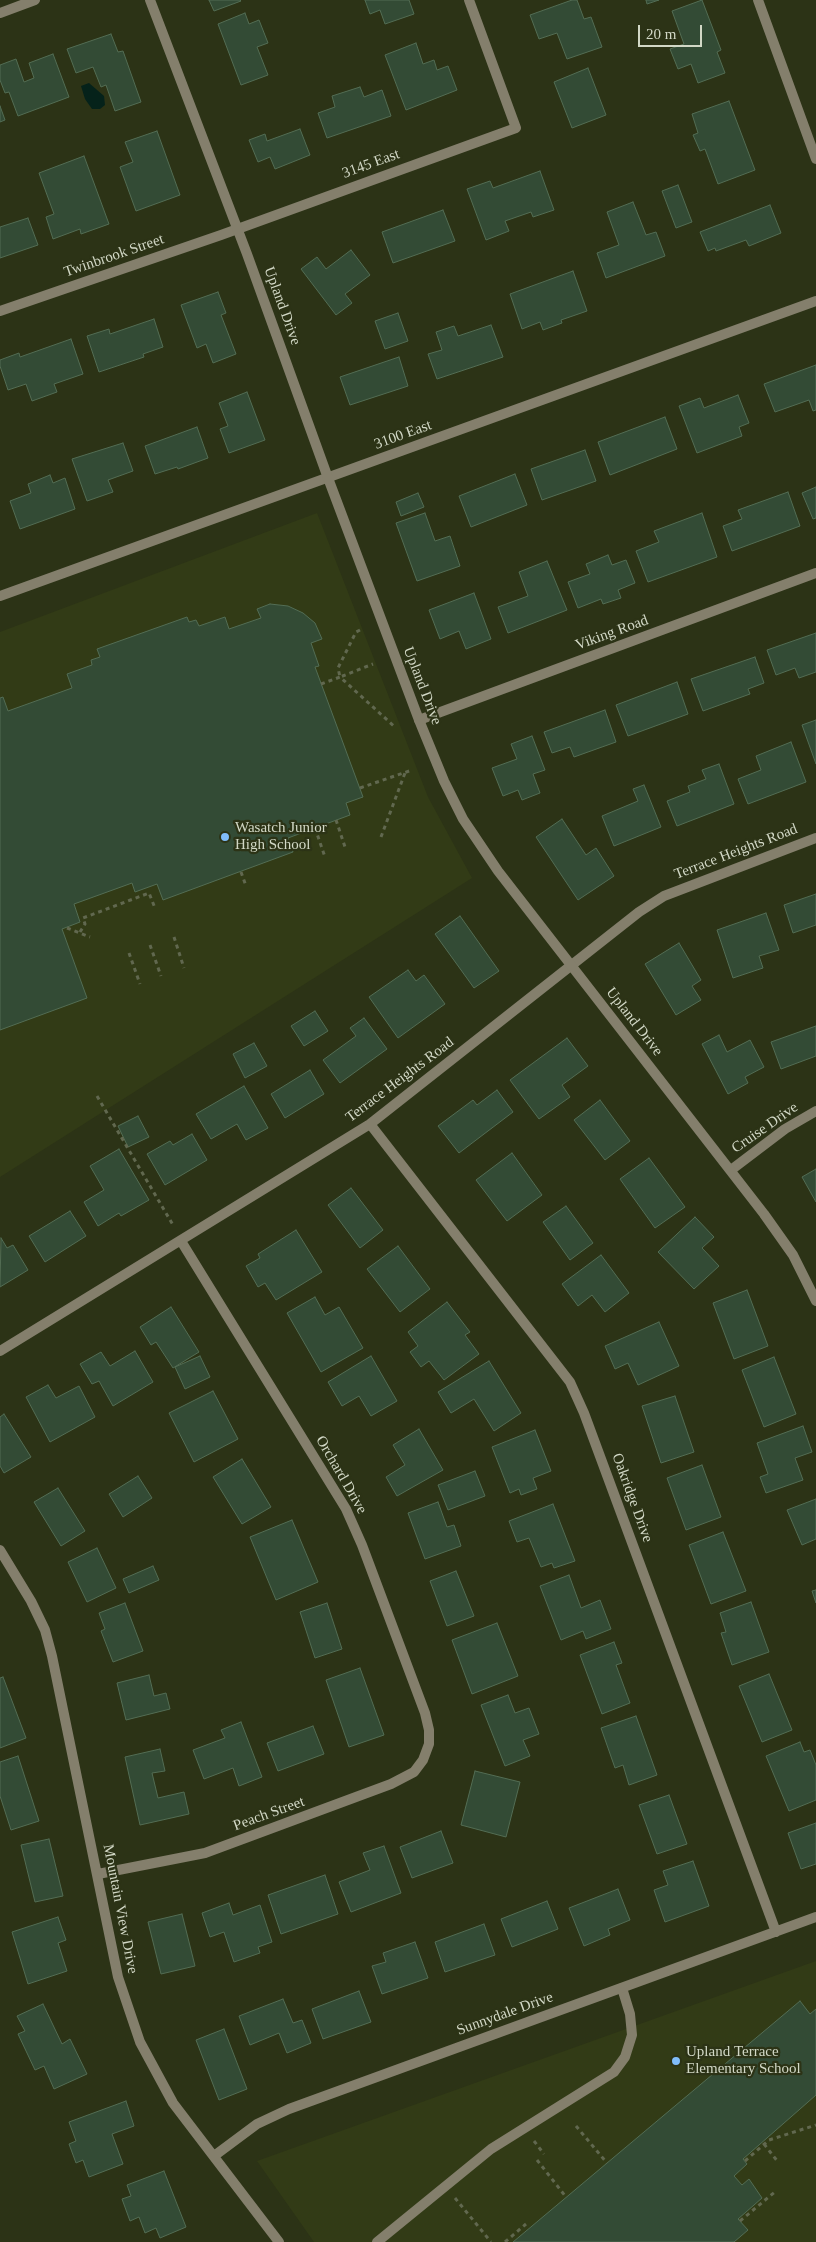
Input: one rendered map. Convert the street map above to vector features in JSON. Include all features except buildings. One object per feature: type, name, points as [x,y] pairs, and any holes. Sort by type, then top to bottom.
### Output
[{"type":"street","points":[[0,13],[35,0]]},
{"type":"street","name":"Upland Drive","points":[[150,0],[419,720],[444,781],[463,819],[498,871],[570,966],[731,1170],[793,1255],[816,1301]]},
{"type":"street","name":"3145 East","points":[[237,229],[516,128],[470,0]]},
{"type":"street","points":[[758,0],[816,159]]},
{"type":"street","name":"Twinbrook Street","points":[[0,311],[237,229]]},
{"type":"street","name":"3100 East","points":[[0,596],[816,301]]},
{"type":"street","name":"Viking Road","points":[[419,720],[816,573]]},
{"type":"street","name":"Terrace Heights Road","points":[[0,1351],[370,1124],[639,912],[664,896],[816,838]]},
{"type":"street","name":"Cruise Drive","points":[[731,1170],[785,1130],[816,1111]]},
{"type":"street","name":"Oakridge Drive","points":[[370,1124],[570,1382],[584,1413],[776,1932]]},
{"type":"street","name":"Orchard Drive","points":[[181,1241],[346,1510],[362,1545],[424,1714],[429,1730],[429,1744]]},
{"type":"street","name":"Mountain View Drive","points":[[0,1550],[31,1601],[44,1630],[52,1656],[118,1977],[140,2042],[173,2103],[279,2242]]},
{"type":"street","name":"Peach Street","points":[[98,1874],[205,1853],[392,1784],[414,1772],[423,1760],[429,1744]]},
{"type":"street","name":"Sunnydale Drive","points":[[214,2156],[257,2124],[288,2108],[816,1917]]},
{"type":"street","points":[[377,2242],[491,2149],[614,2072],[625,2057],[632,2035],[630,2014],[622,1988]]},
{"type":"path","points":[[360,630],[356,632],[338,668],[340,677],[396,728]]},
{"type":"path","points":[[321,684],[373,664]]},
{"type":"path","points":[[360,788],[412,770]]},
{"type":"path","points":[[381,837],[405,773]]},
{"type":"path","points":[[336,820],[346,850]]},
{"type":"path","points":[[315,828],[325,857]]},
{"type":"path","points":[[241,872],[246,886]]},
{"type":"path","points":[[80,932],[85,924],[83,918],[149,893],[155,908]]},
{"type":"path","points":[[67,928],[90,937]]},
{"type":"path","points":[[174,938],[184,968]]},
{"type":"path","points":[[150,945],[161,976]]},
{"type":"path","points":[[128,953],[140,984]]},
{"type":"path","points":[[97,1096],[174,1226]]},
{"type":"path","points":[[745,2161],[769,2140],[816,2125]]},
{"type":"path","points":[[576,2126],[607,2163]]},
{"type":"path","points":[[764,2144],[778,2162]]},
{"type":"path","points":[[537,2160],[566,2197]]},
{"type":"path","points":[[445,2186],[491,2242]]},
{"type":"path","points":[[740,2221],[776,2191]]},
{"type":"path","points":[[505,2242],[526,2224]]},
{"type":"shaded area","name":"Wasatch Junior High School","points":[[317,513],[428,797],[472,878],[0,1177],[0,632]]},
{"type":"shaded area","name":"Upland Terrace Elementary School","points":[[816,1961],[816,2242],[314,2242],[257,2161]]},
{"type":"water","points":[[89,83],[104,96],[105,105],[100,109],[92,109],[85,99],[81,86]]},
{"type":"place","name":"Wasatch Junior High School","points":[[225,837]]},
{"type":"place","name":"Upland Terrace Elementary School","points":[[676,2061]]}]
